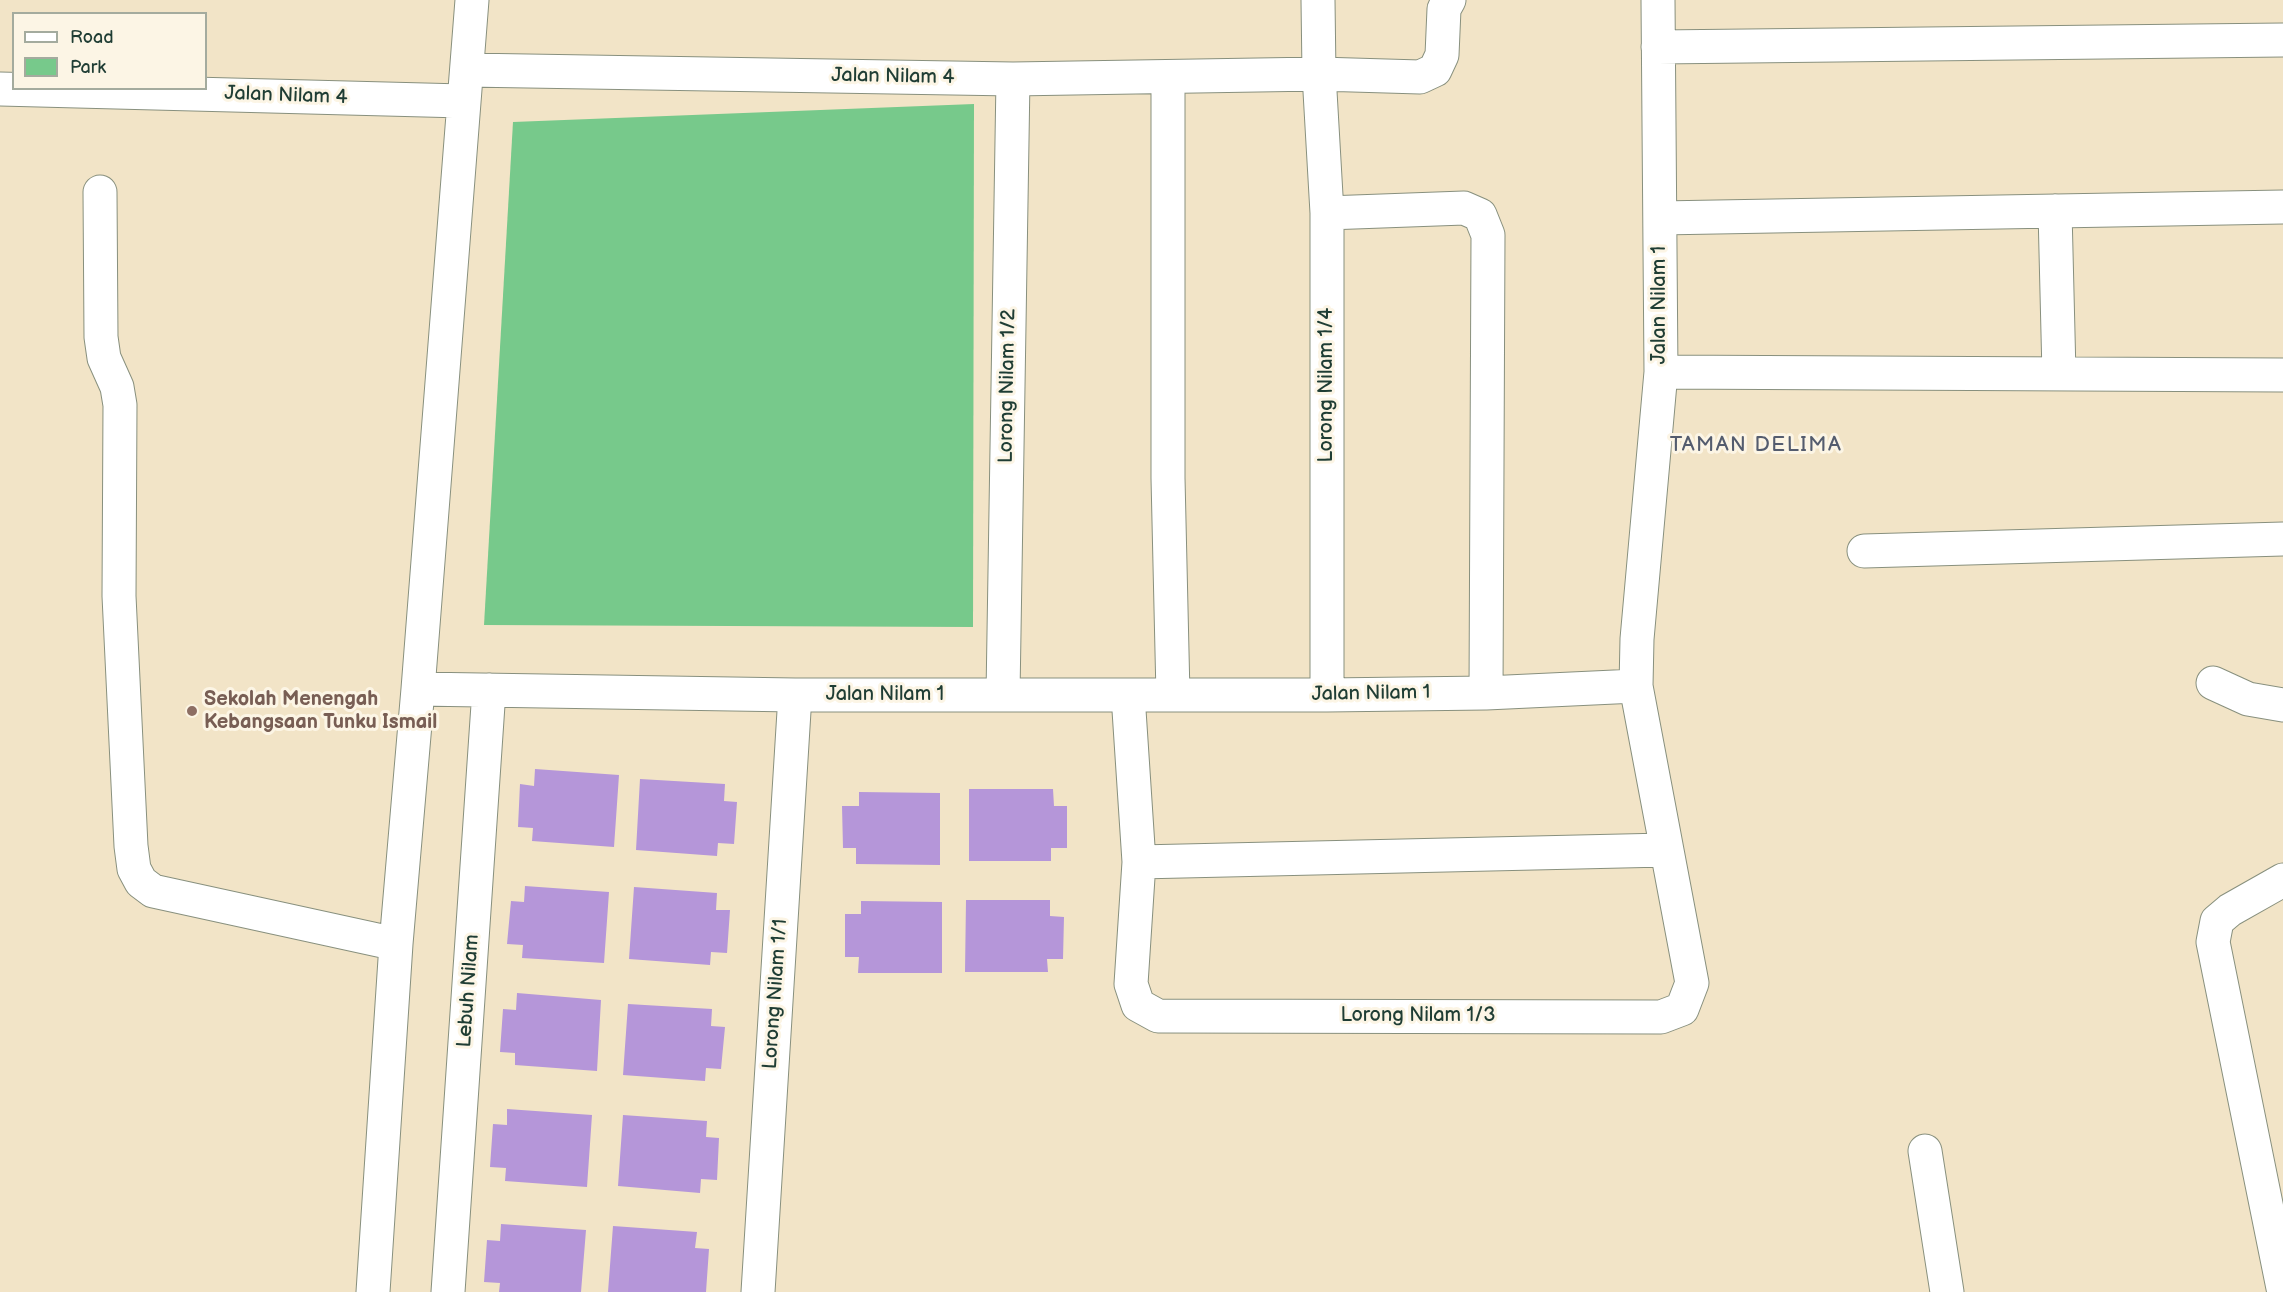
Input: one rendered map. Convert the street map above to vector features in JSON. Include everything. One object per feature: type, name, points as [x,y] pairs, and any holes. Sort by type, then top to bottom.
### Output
[{"type":"street","points":[[373,1292],[396,944],[472,0]]},
{"type":"street","name":"Lorong Nilam 1/4","points":[[1318,0],[1319,74],[1327,213],[1327,695]]},
{"type":"street","name":"Jalan Nilam 4","points":[[207,87],[1319,74],[1420,77],[1434,70],[1442,55],[1444,9],[1449,0]]},
{"type":"street","name":"Jalan Nilam 1","points":[[418,689],[795,695],[1327,695],[1486,693],[1636,686],[1637,639],[1661,372],[1658,0]]},
{"type":"street","points":[[1658,46],[2283,40]]},
{"type":"street","points":[[1168,77],[1168,478],[1173,695]]},
{"type":"street","name":"Lorong Nilam 1/2","points":[[1003,694],[1013,78]]},
{"type":"street","points":[[100,192],[101,337],[104,358],[117,387],[120,405],[119,596],[134,869],[141,882],[153,891],[396,944]]},
{"type":"street","points":[[1660,218],[2283,207]]},
{"type":"street","points":[[1327,213],[1464,208],[1480,215],[1488,235],[1486,693]]},
{"type":"street","points":[[2055,211],[2059,374]]},
{"type":"street","points":[[1661,372],[2283,375]]},
{"type":"street","points":[[1864,551],[2283,539]]},
{"type":"street","points":[[2213,683],[2248,699],[2283,705]]},
{"type":"street","name":"Lorong Nilam 1/3","points":[[1128,695],[1139,862],[1131,984],[1138,1005],[1158,1016],[1660,1017],[1682,1009],[1692,983],[1636,686]]},
{"type":"street","name":"Lebuh Nilam","points":[[448,1292],[489,690]]},
{"type":"street","name":"Lorong Nilam 1/1","points":[[758,1292],[795,695]]},
{"type":"street","points":[[1139,862],[1666,850]]},
{"type":"street","points":[[2283,880],[2230,910],[2217,921],[2213,942],[2283,1288]]},
{"type":"street","points":[[1925,1151],[1947,1292]]},
{"type":"green space","points":[[974,104],[973,627],[484,625],[513,122]]},
{"type":"building","points":[[535,769],[619,775],[614,847],[532,841],[533,828],[518,827],[520,784],[534,786]]},
{"type":"building","points":[[640,779],[725,784],[724,801],[737,802],[734,844],[718,843],[717,856],[636,850]]},
{"type":"building","points":[[969,789],[1053,789],[1054,806],[1067,806],[1067,848],[1051,848],[1051,861],[969,861]]},
{"type":"building","points":[[859,792],[940,793],[940,865],[856,864],[856,848],[843,848],[842,806],[859,806]]},
{"type":"building","points":[[525,886],[609,892],[604,963],[522,958],[523,945],[507,944],[511,901],[524,902]]},
{"type":"building","points":[[634,887],[717,893],[716,910],[730,910],[727,953],[711,952],[710,965],[629,959]]},
{"type":"building","points":[[966,900],[1050,900],[1050,916],[1064,917],[1063,959],[1047,959],[1048,972],[965,972]]},
{"type":"building","points":[[861,901],[942,902],[942,973],[858,973],[859,957],[845,957],[845,914],[861,914]]},
{"type":"building","points":[[517,993],[601,1000],[597,1071],[515,1065],[515,1053],[500,1052],[503,1009],[516,1010]]},
{"type":"building","points":[[628,1004],[712,1009],[711,1026],[725,1027],[721,1069],[706,1068],[705,1081],[623,1075]]},
{"type":"building","points":[[507,1109],[592,1115],[587,1187],[505,1181],[506,1168],[490,1167],[493,1124],[507,1125]]},
{"type":"building","points":[[623,1115],[707,1121],[706,1137],[719,1138],[717,1180],[701,1179],[700,1193],[618,1186]]},
{"type":"building","points":[[501,1224],[586,1230],[581,1292],[499,1292],[500,1283],[484,1282],[487,1240],[500,1241]]},
{"type":"building","points":[[613,1226],[697,1232],[695,1248],[709,1249],[706,1292],[608,1292]]},
{"type":"place","name":"Sekolah Menengah Kebangsaan Tunku Ismail","points":[[192,711]]},
{"type":"district","name":"TAMAN DELIMA","points":[[1756,446]]}]
